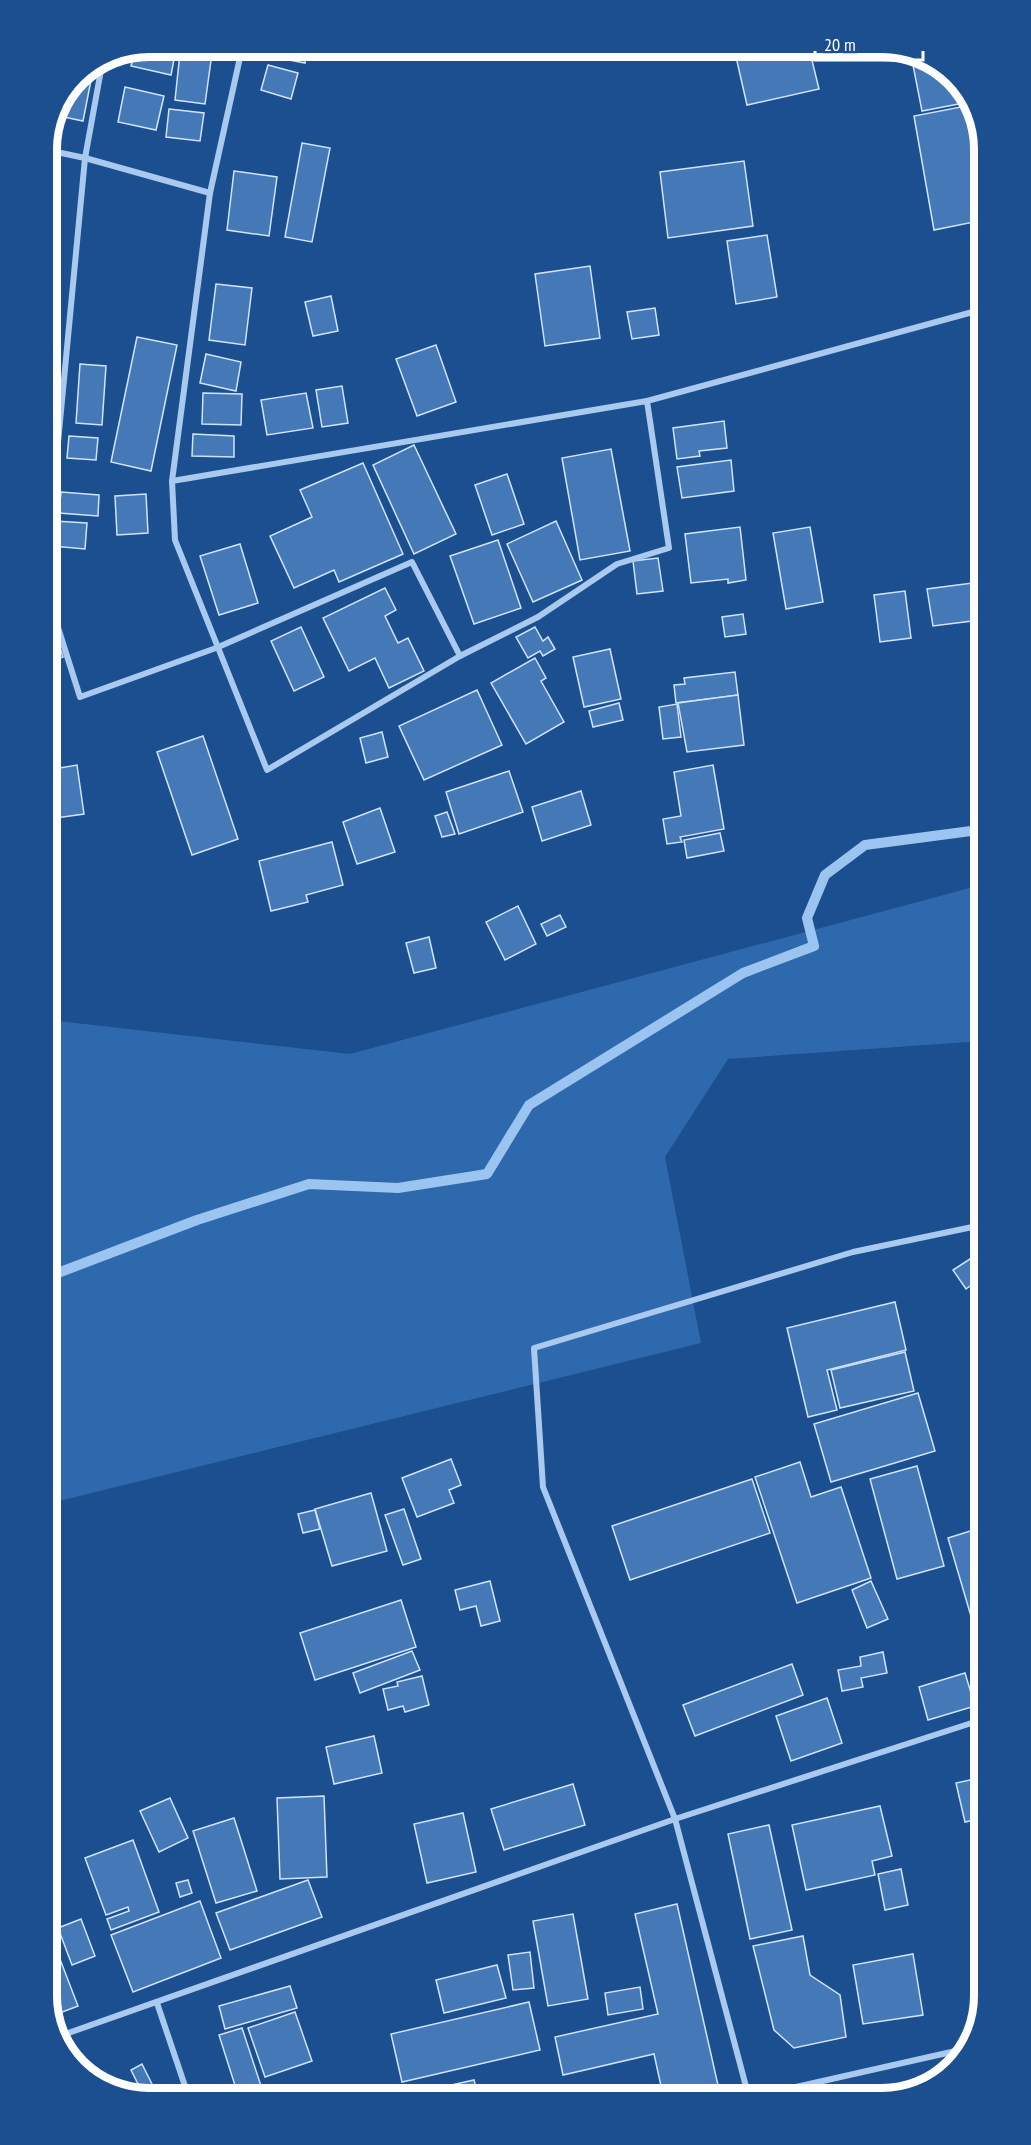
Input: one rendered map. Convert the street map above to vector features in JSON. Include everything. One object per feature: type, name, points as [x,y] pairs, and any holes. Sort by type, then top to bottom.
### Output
[{"type":"street","points":[[240,57],[210,193],[172,481],[174,540],[267,771],[460,656],[538,617],[617,564],[669,548],[647,401]]},
{"type":"street","points":[[57,456],[86,158],[101,71]]},
{"type":"street","points":[[57,152],[210,193]]},
{"type":"street","points":[[172,481],[647,401],[974,312]]},
{"type":"street","points":[[57,624],[80,697],[216,648],[412,562],[460,656]]},
{"type":"street","points":[[746,2088],[675,1819],[543,1487],[534,1348],[853,1252],[974,1227]]},
{"type":"street","points":[[65,2034],[675,1819],[974,1722]]},
{"type":"street","points":[[157,2003],[186,2088]]},
{"type":"street","points":[[792,2088],[956,2051]]},
{"type":"shaded area","points":[[974,887],[974,1042],[728,1059],[665,1157],[701,1343],[57,1502],[57,1021],[350,1054]]},
{"type":"building","points":[[174,57],[171,75],[131,66],[133,59]]},
{"type":"building","points":[[180,57],[211,57],[205,104],[175,100]]},
{"type":"building","points":[[273,57],[306,57],[305,63]]},
{"type":"building","points":[[736,57],[811,57],[819,89],[747,105]]},
{"type":"building","points":[[874,57],[890,57],[874,60]]},
{"type":"building","points":[[912,62],[923,66],[943,80],[962,103],[922,111]]},
{"type":"building","points":[[268,65],[298,73],[291,99],[261,90]]},
{"type":"building","points":[[92,77],[83,121],[63,117],[76,93]]},
{"type":"building","points":[[125,87],[164,96],[156,130],[118,122]]},
{"type":"building","points":[[963,106],[972,131],[974,149],[974,222],[934,230],[914,116]]},
{"type":"building","points":[[169,109],[204,113],[200,141],[166,137]]},
{"type":"building","points":[[302,143],[330,148],[312,242],[285,237]]},
{"type":"building","points":[[744,161],[753,226],[668,238],[660,172]]},
{"type":"building","points":[[234,171],[277,177],[269,236],[227,230]]},
{"type":"building","points":[[767,235],[777,297],[736,304],[727,241]]},
{"type":"building","points":[[590,266],[600,338],[545,346],[535,274]]},
{"type":"building","points":[[216,284],[252,288],[245,345],[209,340]]},
{"type":"building","points":[[331,296],[338,331],[313,336],[305,302]]},
{"type":"building","points":[[655,308],[659,335],[632,339],[627,312]]},
{"type":"building","points":[[137,337],[177,345],[151,471],[111,462]]},
{"type":"building","points":[[436,345],[456,402],[417,416],[396,359]]},
{"type":"building","points":[[206,354],[241,362],[236,391],[200,383]]},
{"type":"building","points":[[80,364],[106,366],[102,425],[76,423]]},
{"type":"building","points":[[342,386],[348,423],[322,427],[316,390]]},
{"type":"building","points":[[203,393],[242,394],[241,425],[202,424]]},
{"type":"building","points":[[306,393],[313,428],[267,435],[261,400]]},
{"type":"building","points":[[724,421],[727,448],[699,451],[700,456],[677,459],[673,428]]},
{"type":"building","points":[[193,434],[234,436],[234,457],[192,456]]},
{"type":"building","points":[[69,436],[98,438],[96,460],[67,458]]},
{"type":"building","points":[[414,445],[456,534],[414,554],[373,465]]},
{"type":"building","points":[[611,449],[630,551],[580,560],[562,458]]},
{"type":"building","points":[[731,460],[734,491],[682,498],[677,467]]},
{"type":"building","points":[[363,463],[403,554],[339,582],[334,570],[294,588],[270,536],[312,517],[300,490]]},
{"type":"building","points":[[507,474],[524,524],[492,535],[475,485]]},
{"type":"building","points":[[61,492],[99,495],[98,516],[59,513]]},
{"type":"building","points":[[146,494],[148,533],[117,535],[115,496]]},
{"type":"building","points":[[57,521],[87,523],[85,549],[57,546]]},
{"type":"building","points":[[556,521],[582,580],[533,602],[507,544]]},
{"type":"building","points":[[740,527],[746,580],[728,583],[728,579],[691,583],[685,534]]},
{"type":"building","points":[[810,527],[823,602],[786,609],[773,533]]},
{"type":"building","points":[[498,540],[521,608],[474,624],[450,556]]},
{"type":"building","points":[[240,544],[258,603],[219,615],[200,556]]},
{"type":"building","points":[[658,558],[663,591],[637,594],[633,561]]},
{"type":"building","points":[[974,583],[974,621],[933,626],[927,589]]},
{"type":"building","points":[[385,588],[396,610],[385,616],[398,643],[408,638],[424,671],[389,688],[375,658],[349,671],[323,618]]},
{"type":"building","points":[[905,591],[911,638],[880,642],[874,595]]},
{"type":"building","points":[[743,614],[746,634],[725,637],[722,617]]},
{"type":"building","points":[[301,627],[324,677],[294,691],[271,641]]},
{"type":"building","points":[[535,627],[543,641],[548,637],[555,649],[543,656],[540,651],[528,658],[516,637]]},
{"type":"building","points":[[57,638],[63,657],[57,659]]},
{"type":"building","points":[[610,649],[621,699],[584,707],[573,657]]},
{"type":"building","points":[[535,658],[546,678],[541,681],[564,722],[526,744],[491,683]]},
{"type":"building","points":[[735,672],[738,695],[676,703],[674,685],[685,684],[684,678]]},
{"type":"building","points":[[477,690],[502,745],[424,780],[399,726]]},
{"type":"building","points":[[738,695],[744,745],[687,752],[678,703]]},
{"type":"building","points":[[619,703],[623,720],[593,727],[589,711]]},
{"type":"building","points":[[677,704],[681,737],[663,739],[659,707]]},
{"type":"building","points":[[382,732],[388,757],[366,763],[360,738]]},
{"type":"building","points":[[203,736],[238,839],[192,855],[157,752]]},
{"type":"building","points":[[77,765],[84,814],[57,818],[57,768]]},
{"type":"building","points":[[713,765],[724,829],[680,837],[682,842],[667,844],[663,819],[681,816],[674,772]]},
{"type":"building","points":[[509,771],[523,812],[459,834],[446,792]]},
{"type":"building","points":[[581,791],[591,825],[542,841],[532,807]]},
{"type":"building","points":[[380,808],[395,852],[357,864],[343,822]]},
{"type":"building","points":[[447,812],[455,834],[442,837],[435,816]]},
{"type":"building","points":[[720,833],[724,851],[687,858],[684,840]]},
{"type":"building","points":[[332,842],[343,885],[306,895],[308,902],[271,911],[259,861]]},
{"type":"building","points":[[518,906],[536,944],[505,960],[486,922]]},
{"type":"building","points":[[560,915],[566,927],[547,936],[541,924]]},
{"type":"building","points":[[429,937],[436,968],[414,973],[406,943]]},
{"type":"building","points":[[974,1256],[974,1283],[966,1289],[953,1270]]},
{"type":"building","points":[[895,1302],[906,1350],[827,1370],[837,1410],[808,1417],[787,1328]]},
{"type":"building","points":[[905,1352],[914,1391],[840,1408],[831,1370]]},
{"type":"building","points":[[918,1393],[935,1451],[831,1482],[814,1424]]},
{"type":"building","points":[[451,1459],[461,1485],[449,1490],[454,1503],[417,1517],[402,1478]]},
{"type":"building","points":[[800,1462],[811,1497],[841,1487],[871,1578],[797,1603],[755,1477]]},
{"type":"building","points":[[917,1466],[944,1566],[897,1579],[870,1479]]},
{"type":"building","points":[[752,1479],[770,1533],[630,1580],[612,1526]]},
{"type":"building","points":[[371,1493],[387,1551],[332,1566],[315,1509]]},
{"type":"building","points":[[404,1509],[421,1559],[403,1565],[385,1515]]},
{"type":"building","points":[[315,1510],[320,1529],[303,1533],[298,1514]]},
{"type":"building","points":[[974,1530],[974,1626],[948,1538]]},
{"type":"building","points":[[490,1581],[500,1621],[481,1626],[476,1606],[460,1610],[455,1590]]},
{"type":"building","points":[[871,1581],[888,1619],[867,1628],[852,1590]]},
{"type":"building","points":[[401,1600],[416,1647],[315,1680],[300,1633]]},
{"type":"building","points":[[412,1651],[420,1670],[360,1693],[353,1673]]},
{"type":"building","points":[[883,1652],[887,1673],[861,1678],[863,1687],[842,1691],[838,1670],[861,1666],[860,1657]]},
{"type":"building","points":[[792,1664],[803,1695],[695,1736],[683,1705]]},
{"type":"building","points":[[965,1673],[974,1706],[928,1720],[919,1687]]},
{"type":"building","points":[[422,1676],[429,1705],[405,1712],[403,1706],[388,1710],[383,1689],[398,1686],[397,1682]]},
{"type":"building","points":[[827,1698],[842,1743],[791,1761],[776,1716]]},
{"type":"building","points":[[374,1736],[382,1773],[334,1784],[326,1747]]},
{"type":"building","points":[[974,1779],[974,1820],[965,1822],[956,1783]]},
{"type":"building","points":[[573,1784],[585,1825],[504,1850],[491,1809]]},
{"type":"building","points":[[324,1796],[327,1877],[280,1879],[277,1798]]},
{"type":"building","points":[[170,1798],[188,1838],[159,1852],[140,1811]]},
{"type":"building","points":[[880,1806],[892,1856],[872,1861],[875,1875],[806,1890],[792,1825]]},
{"type":"building","points":[[463,1813],[476,1872],[427,1883],[414,1824]]},
{"type":"building","points":[[234,1818],[257,1891],[216,1903],[193,1831]]},
{"type":"building","points":[[769,1825],[792,1930],[750,1939],[728,1834]]},
{"type":"building","points":[[133,1840],[159,1912],[111,1930],[107,1919],[129,1911],[128,1907],[106,1915],[85,1858]]},
{"type":"building","points":[[901,1869],[908,1905],[885,1910],[878,1874]]},
{"type":"building","points":[[188,1880],[192,1893],[180,1897],[176,1883]]},
{"type":"building","points":[[308,1880],[322,1917],[230,1950],[216,1913]]},
{"type":"building","points":[[200,1901],[221,1958],[133,1992],[111,1935]]},
{"type":"building","points":[[677,1904],[719,2088],[661,2088],[654,2054],[563,2075],[555,2037],[658,2014],[635,1914]]},
{"type":"building","points":[[573,1914],[588,1999],[548,2006],[533,1921]]},
{"type":"building","points":[[81,1919],[95,1956],[72,1965],[58,1928]]},
{"type":"building","points":[[803,1936],[810,1975],[840,1995],[846,2037],[794,2048],[774,2030],[753,1946]]},
{"type":"building","points":[[530,1952],[534,1988],[513,1990],[508,1955]]},
{"type":"building","points":[[57,1954],[78,2006],[59,2013],[57,1996]]},
{"type":"building","points":[[913,1954],[923,2015],[863,2024],[853,1965]]},
{"type":"building","points":[[497,1965],[506,1998],[444,2013],[436,1980]]},
{"type":"building","points":[[290,1986],[297,2008],[225,2029],[219,2006]]},
{"type":"building","points":[[640,1987],[643,2009],[608,2015],[605,1993]]},
{"type":"building","points":[[529,2002],[540,2050],[402,2082],[391,2034]]},
{"type":"building","points":[[295,2012],[312,2061],[265,2077],[248,2028]]},
{"type":"building","points":[[242,2028],[262,2088],[236,2088],[219,2035]]},
{"type":"building","points":[[142,2064],[154,2088],[140,2087],[131,2070]]},
{"type":"building","points":[[474,2080],[476,2088],[438,2088]]},
{"type":"waterway","points":[[57,1273],[197,1220],[309,1184],[398,1188],[487,1174],[529,1105],[743,973],[814,946],[807,918],[825,875],[865,845],[974,832]]}]
